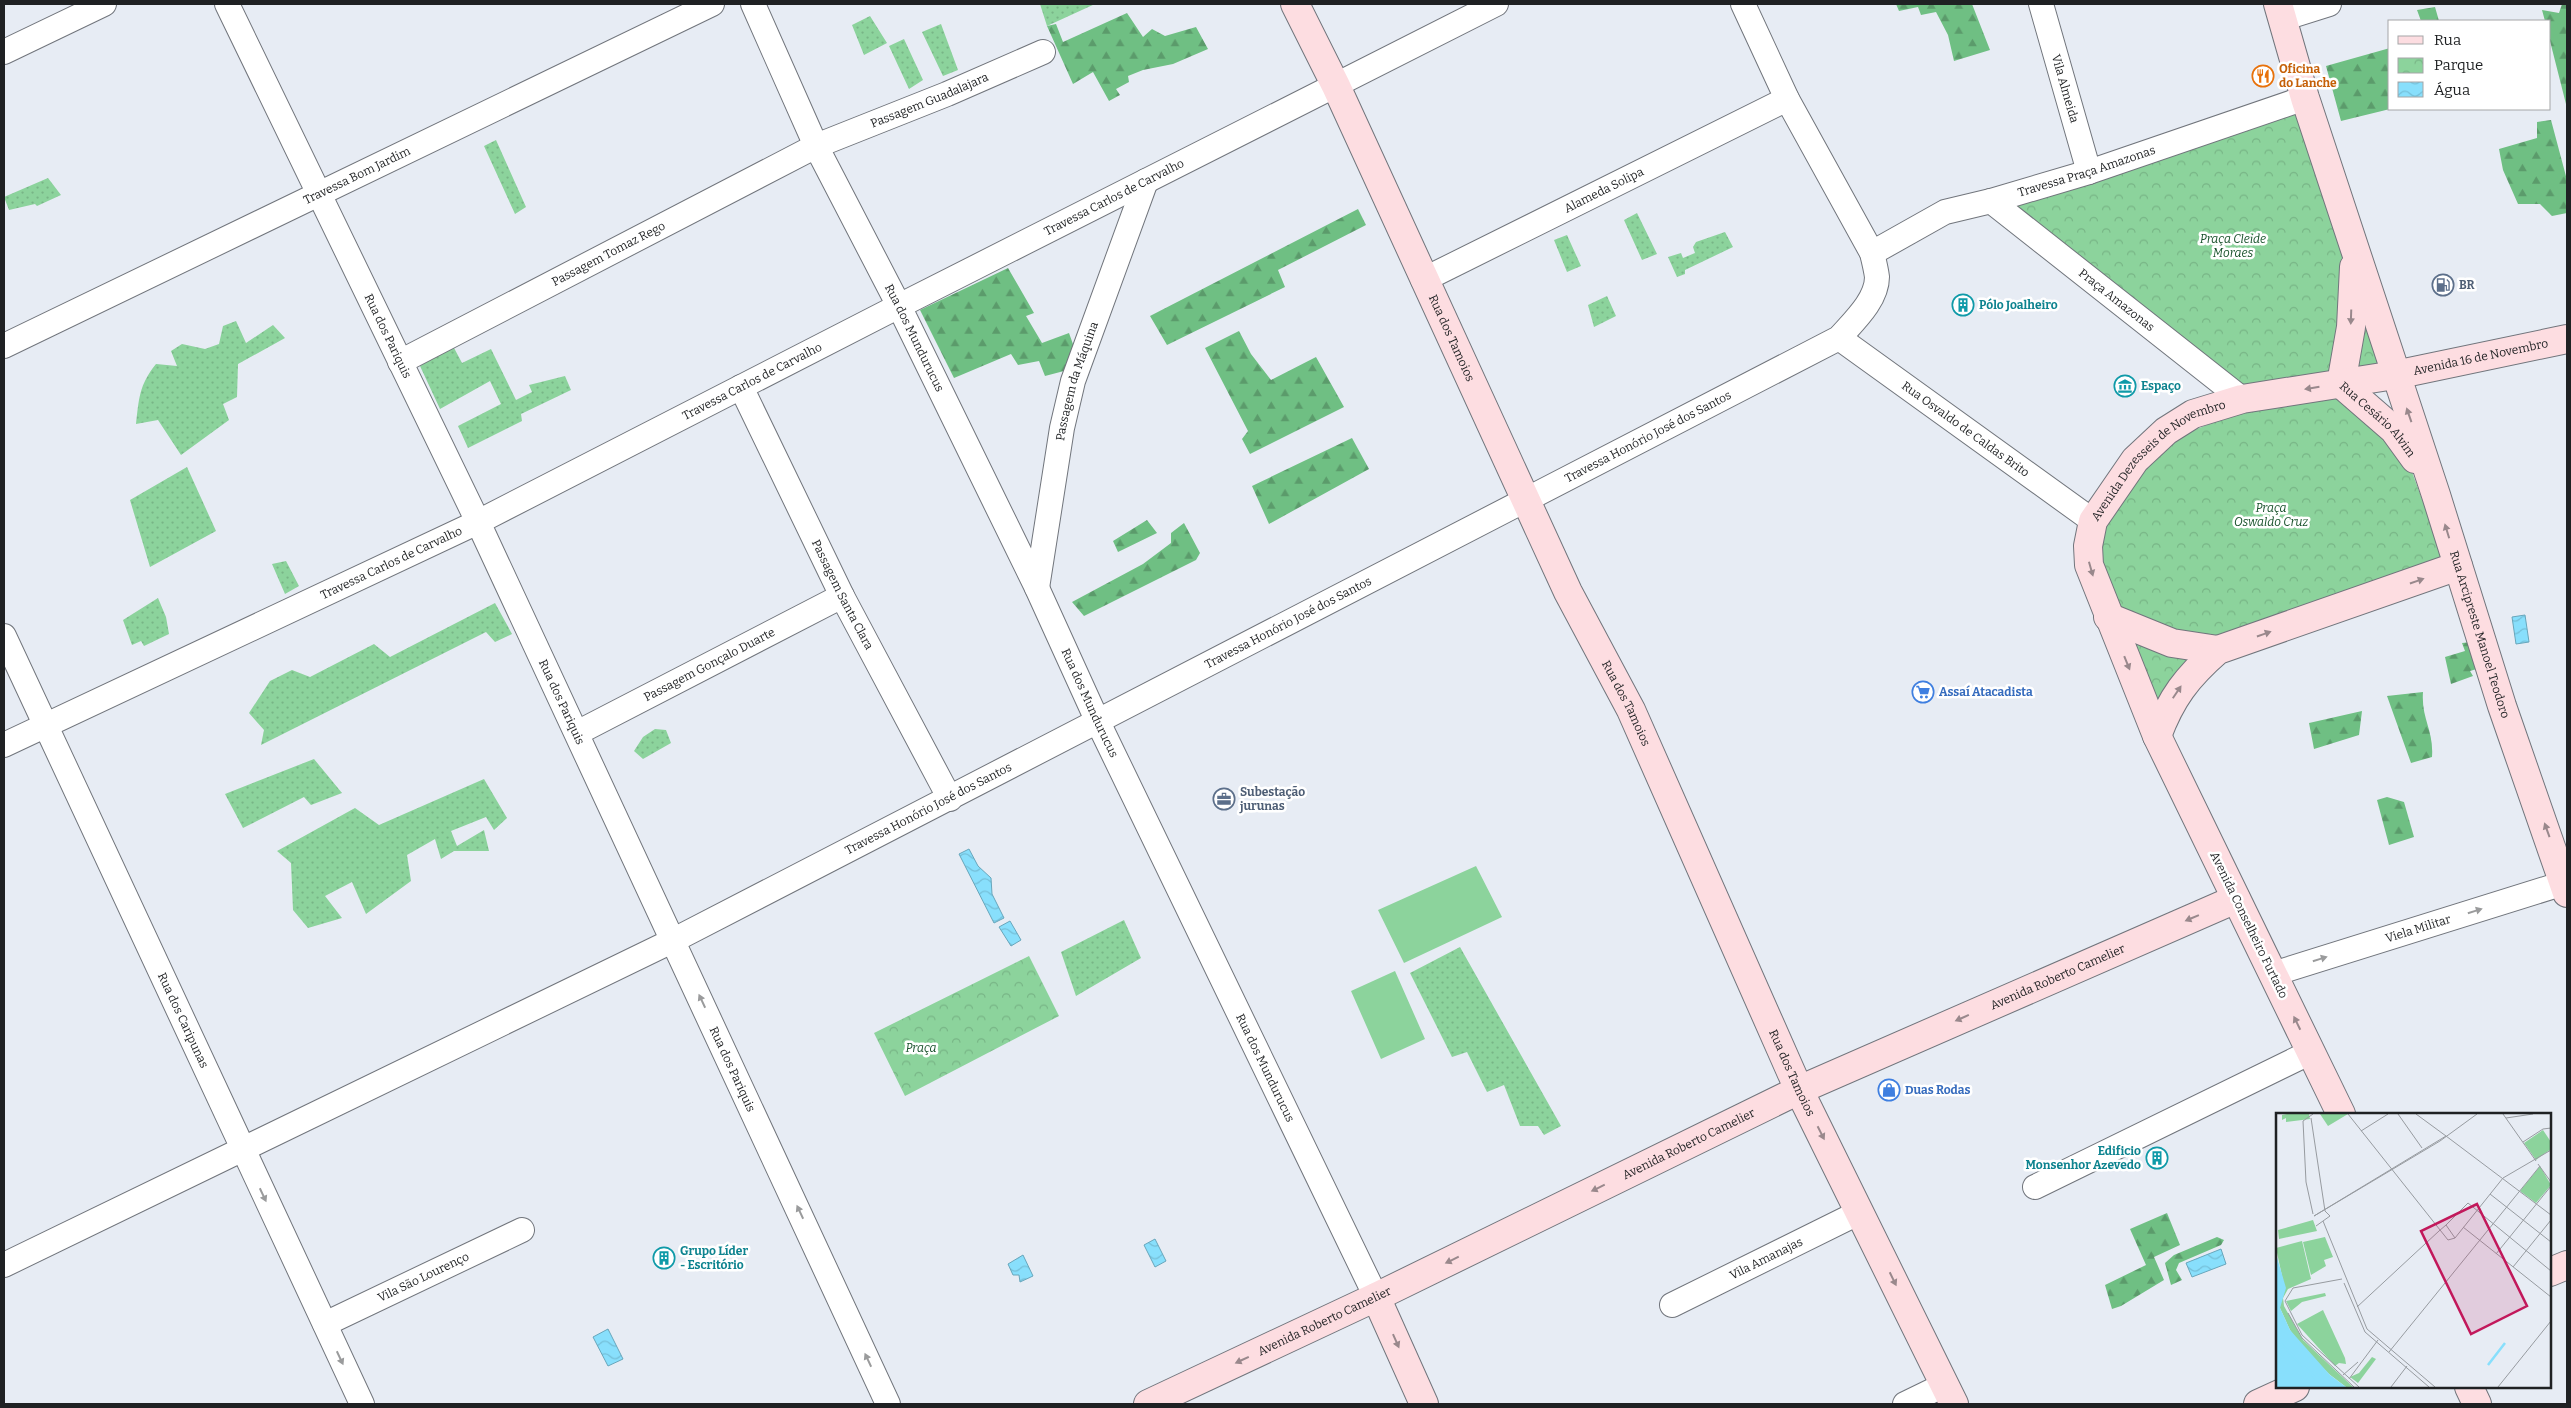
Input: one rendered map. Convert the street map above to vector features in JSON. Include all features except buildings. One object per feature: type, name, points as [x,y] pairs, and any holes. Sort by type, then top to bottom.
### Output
[{"type":"main road","name":"Rua dos Tamoios","points":[[1295,4],[1336,86],[1423,280],[1568,592],[1631,710],[1799,1090],[1949,1395]]},
{"type":"main road","name":"Rua Cesário Alvim","points":[[2280,11],[2305,98],[2395,375]]},
{"type":"main road","name":"Rua Cesário Alvim","points":[[2355,251],[2351,327],[2341,384],[2394,430],[2436,494]]},
{"type":"main road","name":"Avenida 16 de Novembro","points":[[2395,375],[2567,339]]},
{"type":"main road","name":"Avenida Dezesseis de Novembro","points":[[2157,736],[2108,618],[2089,565],[2088,546],[2092,521],[2135,460],[2166,431],[2193,414],[2242,399],[2395,375]]},
{"type":"main road","name":"Rua Arcipreste Manoel Teodoro","points":[[2395,375],[2436,494],[2458,566],[2509,705],[2564,874]]},
{"type":"main road","points":[[2157,736],[2177,692],[2196,668],[2218,650],[2458,566]]},
{"type":"main road","points":[[2108,618],[2172,643],[2218,650]]},
{"type":"main road","name":"Avenida Conselheiro Furtado","points":[[2157,736],[2341,1113]]},
{"type":"main road","name":"Avenida Roberto Camelier","points":[[1148,1404],[1376,1297],[1799,1090],[2236,898]]},
{"type":"main road","points":[[2551,1272],[2567,1265]]},
{"type":"main road","name":"Rua dos Mundurucus","points":[[1376,1297],[1424,1404]]},
{"type":"main road","points":[[2258,1404],[2293,1388]]},
{"type":"main road","points":[[2469,1388],[2477,1404]]},
{"type":"street","points":[[4,52],[104,4]]},
{"type":"street","name":"Rua dos Pariquis","points":[[227,4],[478,522],[674,940],[888,1404]]},
{"type":"street","name":"Travessa Bom Jardim","points":[[4,346],[712,4]]},
{"type":"street","name":"Rua dos Mundurucus","points":[[753,4],[816,146],[899,306],[1037,588],[1097,720],[1376,1297]]},
{"type":"street","name":"Travessa Carlos de Carvalho","points":[[4,746],[478,522],[899,306],[1496,4]]},
{"type":"street","points":[[1743,4],[1787,100],[1872,253]]},
{"type":"street","name":"Vila Almeida","points":[[2040,4],[2089,172]]},
{"type":"street","points":[[2280,11],[2329,4]]},
{"type":"street","name":"Passagem Guadalajara","points":[[816,146],[947,94],[1043,52]]},
{"type":"street","name":"Travessa Praça Amazonas","points":[[1872,253],[1945,212],[1991,201],[2089,172],[2305,98]]},
{"type":"street","name":"Alameda Solipa","points":[[1423,280],[1787,100]]},
{"type":"street","name":"Passagem Tomaz Rego","points":[[400,362],[816,146]]},
{"type":"street","name":"Passagem da Máquina","points":[[1037,588],[1062,428],[1073,381],[1146,181]]},
{"type":"street","name":"Praça Amazonas","points":[[1991,201],[2242,399]]},
{"type":"street","name":"Travessa Honório José dos Santos","points":[[4,1265],[674,940],[1839,338],[1865,308],[1874,290],[1877,278],[1872,253]]},
{"type":"street","name":"Rua Osvaldo de Caldas Brito","points":[[1839,338],[2092,521]]},
{"type":"street","name":"Passagem Santa Clara","points":[[741,387],[842,596],[950,799]]},
{"type":"street","name":"Passagem Gonçalo Duarte","points":[[577,733],[842,596]]},
{"type":"street","name":"Rua dos Caripunas","points":[[4,636],[242,1151],[362,1404]]},
{"type":"street","name":"Viela Militar","points":[[2273,974],[2564,874]]},
{"type":"street","points":[[2035,1187],[2311,1052]]},
{"type":"street","name":"Vila Amanajas","points":[[1672,1306],[1860,1212]]},
{"type":"street","name":"Vila São Lourenço","points":[[325,1324],[522,1230]]},
{"type":"street","points":[[1905,1404],[1949,1395]]},
{"type":"green space","points":[[1040,4],[1095,4],[1047,26]]},
{"type":"green space","points":[[1896,4],[1972,4],[1990,50],[1954,61],[1948,35],[1936,12],[1921,15],[1918,7],[1899,11]]},
{"type":"green space","points":[[2562,4],[2567,4],[2567,108],[2551,45],[2551,20],[2545,20],[2542,10],[2559,13]]},
{"type":"green space","points":[[2435,7],[2439,20],[2421,20],[2417,10]]},
{"type":"green space","points":[[1127,13],[1143,37],[1152,29],[1165,36],[1196,27],[1208,49],[1173,64],[1143,70],[1128,76],[1129,82],[1116,89],[1120,95],[1109,101],[1093,72],[1073,84],[1047,26],[1056,24],[1063,42]]},
{"type":"green space","points":[[870,16],[887,43],[864,55],[852,25]]},
{"type":"green space","points":[[941,24],[958,70],[943,76],[922,32]]},
{"type":"green space","points":[[904,39],[923,80],[909,89],[889,46]]},
{"type":"green space","points":[[2388,49],[2388,109],[2341,121],[2326,66]]},
{"type":"green space","name":"Praça Cleide Moraes","points":[[2305,98],[2395,370],[2242,399],[1991,201]]},
{"type":"green space","points":[[2551,120],[2567,180],[2567,213],[2552,216],[2540,204],[2518,204],[2503,170],[2499,149],[2537,138],[2537,122]]},
{"type":"green space","points":[[496,140],[526,207],[515,214],[484,146]]},
{"type":"green space","points":[[48,178],[61,195],[37,206],[35,204],[9,210],[4,197]]},
{"type":"green space","points":[[1358,209],[1366,225],[1278,270],[1285,287],[1167,345],[1150,316]]},
{"type":"green space","points":[[1637,213],[1657,254],[1642,260],[1624,220]]},
{"type":"green space","points":[[1725,232],[1733,247],[1685,270],[1685,274],[1677,277],[1668,257],[1681,253],[1683,258],[1695,253],[1693,247],[1696,242]]},
{"type":"green space","points":[[1567,235],[1581,266],[1567,272],[1554,240]]},
{"type":"green space","points":[[1008,268],[1034,313],[1026,316],[1042,343],[1069,333],[1074,347],[1064,371],[1045,376],[1039,361],[1018,365],[1011,354],[954,378],[920,310]]},
{"type":"green space","points":[[1607,296],[1616,316],[1594,327],[1588,305]]},
{"type":"green space","points":[[236,321],[246,343],[273,325],[285,338],[238,364],[237,397],[223,404],[229,420],[181,455],[158,420],[136,424],[143,386],[156,364],[177,366],[171,351],[182,344],[205,349],[219,344],[223,326]]},
{"type":"green space","points":[[1239,331],[1251,354],[1271,380],[1316,357],[1344,407],[1250,454],[1242,439],[1248,431],[1205,348]]},
{"type":"green space","points":[[453,346],[462,363],[491,349],[516,400],[532,392],[529,385],[565,376],[571,390],[521,414],[522,421],[468,448],[458,426],[501,404],[490,381],[440,409],[420,366]]},
{"type":"green space","name":"Praça Oswaldo Cruz","points":[[2335,392],[2408,461],[2448,570],[2216,647],[2160,721],[2099,564],[2102,527],[2120,496],[2170,440],[2246,409]]},
{"type":"green space","points":[[1352,438],[1369,469],[1269,524],[1252,486]]},
{"type":"green space","points":[[187,467],[216,531],[150,567],[130,500]]},
{"type":"green space","points":[[1147,520],[1157,533],[1118,552],[1113,541]]},
{"type":"green space","points":[[1184,523],[1200,553],[1196,560],[1084,616],[1072,602],[1143,564],[1171,543],[1171,533]]},
{"type":"green space","points":[[286,561],[299,586],[285,594],[272,564]]},
{"type":"green space","points":[[158,598],[166,617],[169,634],[144,646],[141,641],[132,645],[123,620]]},
{"type":"green space","points":[[495,603],[512,634],[495,642],[486,632],[261,745],[264,730],[249,713],[270,681],[292,670],[310,677],[374,644],[390,657]]},
{"type":"green space","points":[[2472,642],[2480,668],[2470,671],[2473,676],[2451,684],[2445,657],[2465,651],[2462,643]]},
{"type":"green space","points":[[2423,692],[2432,757],[2411,763],[2387,696]]},
{"type":"green space","points":[[2362,711],[2359,735],[2314,749],[2309,723]]},
{"type":"green space","points":[[655,729],[666,730],[671,743],[643,759],[634,751],[643,737]]},
{"type":"green space","points":[[314,759],[342,793],[311,805],[304,797],[243,828],[225,794]]},
{"type":"green space","points":[[484,779],[507,818],[494,830],[486,817],[451,831],[457,846],[484,830],[489,851],[454,851],[441,859],[435,839],[407,855],[411,881],[366,914],[352,882],[325,896],[342,918],[308,928],[293,910],[291,863],[277,851],[355,808],[379,825]]},
{"type":"green space","points":[[2387,797],[2404,802],[2414,837],[2389,845],[2377,800]]},
{"type":"green space","points":[[1476,866],[1502,917],[1404,963],[1378,910]]},
{"type":"green space","points":[[1124,920],[1141,958],[1076,996],[1061,952]]},
{"type":"green space","points":[[1460,947],[1561,1126],[1544,1135],[1538,1126],[1520,1126],[1504,1085],[1487,1092],[1467,1052],[1452,1057],[1410,973]]},
{"type":"green space","name":"Praça","points":[[1029,956],[1059,1016],[905,1096],[874,1033]]},
{"type":"green space","points":[[1395,971],[1425,1039],[1381,1059],[1351,991]]},
{"type":"green space","points":[[2167,1213],[2180,1245],[2154,1257],[2164,1280],[2121,1306],[2112,1309],[2105,1285],[2146,1265],[2130,1229]]},
{"type":"green space","points":[[2217,1237],[2224,1240],[2221,1245],[2179,1263],[2176,1270],[2182,1280],[2171,1285],[2165,1263],[2174,1255]]},
{"type":"water","points":[[2525,615],[2529,642],[2516,644],[2512,617]]},
{"type":"water","points":[[969,849],[978,866],[991,878],[992,894],[1004,918],[994,923],[959,854]]},
{"type":"water","points":[[1010,921],[1021,940],[1011,946],[999,927]]},
{"type":"water","points":[[1155,1239],[1166,1261],[1155,1267],[1144,1245]]},
{"type":"water","points":[[2221,1249],[2226,1264],[2192,1277],[2186,1263]]},
{"type":"water","points":[[1023,1255],[1033,1276],[1020,1282],[1019,1275],[1013,1275],[1008,1264]]},
{"type":"water","points":[[608,1329],[623,1359],[608,1366],[593,1337]]},
{"type":"place","name":"Oficina do Lanche","points":[[2263,76]]},
{"type":"place","name":"BR","points":[[2443,285]]},
{"type":"place","name":"Pólo Joalheiro","points":[[1963,305]]},
{"type":"place","name":"Espaço","points":[[2125,386]]},
{"type":"place","name":"Assaí Atacadista","points":[[1923,692]]},
{"type":"place","name":"Subestação jurunas","points":[[1224,799]]},
{"type":"place","name":"Duas Rodas","points":[[1889,1090]]},
{"type":"place","name":"Edificio Monsenhor Azevedo","points":[[2157,1158]]},
{"type":"place","name":"Grupo Líder - Escritório","points":[[664,1258]]}]
